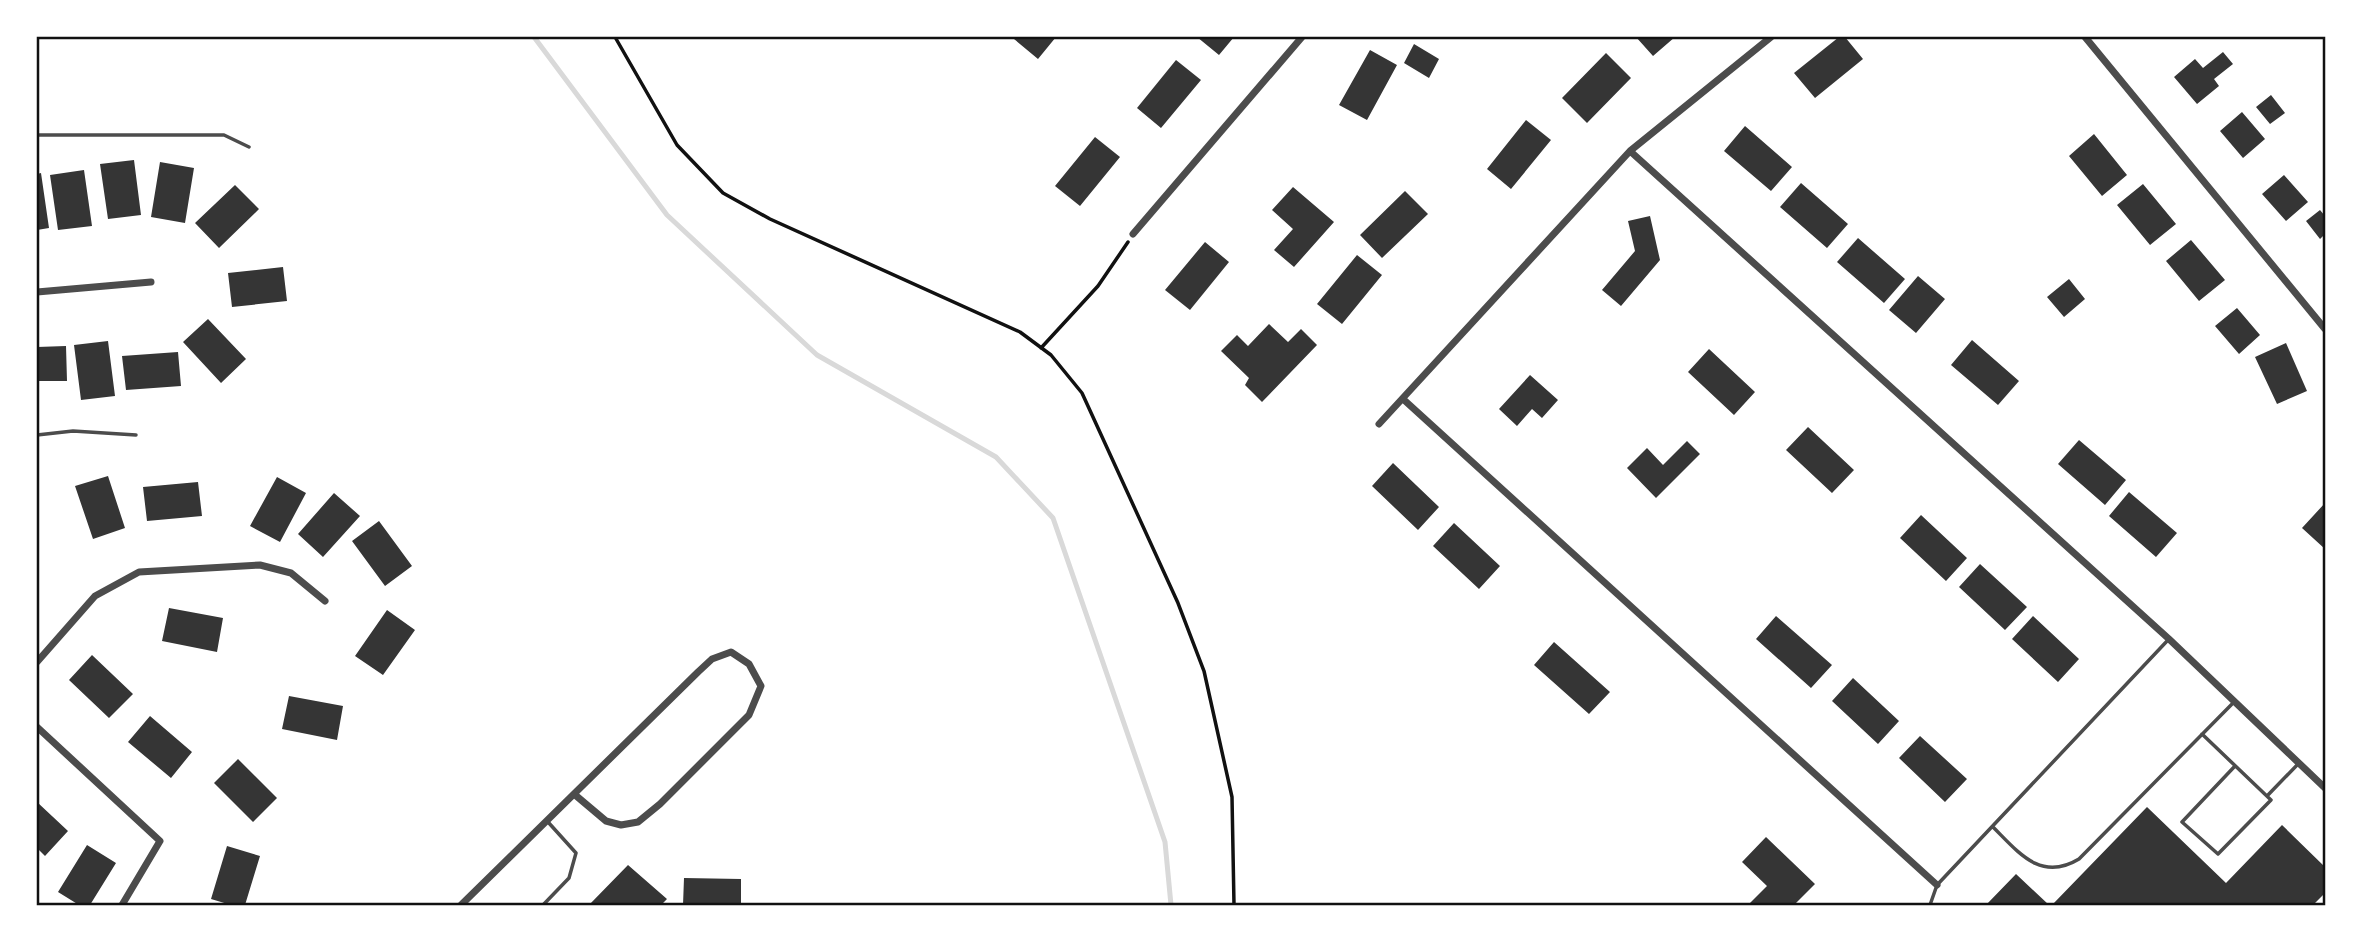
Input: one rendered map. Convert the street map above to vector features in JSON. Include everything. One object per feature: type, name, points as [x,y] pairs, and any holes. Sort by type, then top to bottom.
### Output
[{"type":"street","points":[[1133,234],[1302,37]]},
{"type":"street","points":[[1379,424],[1630,151],[1771,37]]},
{"type":"street","points":[[2085,37],[2325,329]]},
{"type":"street","points":[[1630,151],[2169,639],[2325,788]]},
{"type":"street","points":[[37,292],[151,282]]},
{"type":"street","points":[[1403,399],[1937,885]]},
{"type":"street","points":[[37,662],[95,596],[139,572],[260,565],[291,573],[325,601]]},
{"type":"street","points":[[461,905],[698,672],[712,659],[731,652],[749,664],[761,686],[749,715],[660,804],[638,822],[621,825],[606,821],[574,794]]},
{"type":"street","points":[[37,727],[160,841],[122,905]]},
{"type":"lane","points":[[37,135],[224,135],[249,147]]},
{"type":"lane","points":[[37,435],[73,431],[136,435]]},
{"type":"lane","points":[[1930,905],[1937,885],[2169,639]]},
{"type":"lane","points":[[1993,827],[2024,858],[2041,866],[2066,867],[2079,859],[2234,702]]},
{"type":"lane","points":[[2202,734],[2267,796],[2270,800],[2218,854],[2182,822],[2235,766]]},
{"type":"lane","points":[[2267,796],[2299,763]]},
{"type":"lane","points":[[543,905],[569,878],[576,853],[547,821]]},
{"type":"path","points":[[615,37],[677,145],[723,193],[770,219],[886,269],[1020,332],[1051,355],[1082,393],[1178,603],[1204,671],[1232,797],[1234,905]]},
{"type":"path","points":[[1041,348],[1098,286],[1133,234]]},
{"type":"building","points":[[1056,37],[1038,59],[1014,39]]},
{"type":"building","points":[[1197,37],[1234,37],[1219,55]]},
{"type":"building","points":[[1636,37],[1675,37],[1653,56]]},
{"type":"building","points":[[1839,37],[1845,37],[1863,59],[1815,98],[1794,73]]},
{"type":"building","points":[[1414,44],[1439,59],[1429,78],[1404,63]]},
{"type":"building","points":[[1370,50],[1397,65],[1367,120],[1339,105]]},
{"type":"building","points":[[2223,52],[2233,64],[2214,79],[2219,86],[2197,104],[2174,77],[2195,59],[2203,68]]},
{"type":"building","points":[[1606,53],[1631,78],[1587,123],[1562,98]]},
{"type":"building","points":[[1176,60],[1201,80],[1161,128],[1137,108]]},
{"type":"building","points":[[2271,95],[2285,113],[2270,124],[2256,107]]},
{"type":"building","points":[[2242,112],[2265,139],[2243,158],[2220,131]]},
{"type":"building","points":[[1526,120],[1551,140],[1511,189],[1487,169]]},
{"type":"building","points":[[1745,126],[1792,167],[1771,191],[1724,151]]},
{"type":"building","points":[[2094,134],[2127,175],[2102,196],[2069,156]]},
{"type":"building","points":[[1095,137],[1120,157],[1080,206],[1055,186]]},
{"type":"building","points":[[134,160],[141,215],[108,219],[100,164]]},
{"type":"building","points":[[160,162],[194,168],[185,223],[151,217]]},
{"type":"building","points":[[84,170],[92,226],[58,230],[50,175]]},
{"type":"building","points":[[41,173],[49,228],[37,230],[37,174]]},
{"type":"building","points":[[2284,175],[2308,202],[2286,221],[2262,194]]},
{"type":"building","points":[[1801,183],[1848,224],[1827,248],[1780,207]]},
{"type":"building","points":[[2143,184],[2176,224],[2150,245],[2117,205]]},
{"type":"building","points":[[235,185],[259,209],[219,248],[195,223]]},
{"type":"building","points":[[1293,187],[1334,222],[1294,267],[1274,250],[1293,229],[1272,210]]},
{"type":"building","points":[[1405,191],[1428,214],[1382,258],[1360,235]]},
{"type":"building","points":[[2320,210],[2325,216],[2325,234],[2320,239],[2306,221]]},
{"type":"building","points":[[1650,216],[1660,260],[1621,306],[1602,290],[1635,251],[1628,221]]},
{"type":"building","points":[[1858,238],[1905,279],[1884,303],[1837,262]]},
{"type":"building","points":[[2191,240],[2225,280],[2199,301],[2166,261]]},
{"type":"building","points":[[1205,242],[1229,262],[1190,310],[1165,290]]},
{"type":"building","points":[[1357,255],[1382,275],[1342,324],[1317,304]]},
{"type":"building","points":[[283,267],[287,301],[232,307],[228,273]]},
{"type":"building","points":[[1918,276],[1945,299],[1916,333],[1889,310]]},
{"type":"building","points":[[2069,279],[2085,299],[2064,317],[2047,297]]},
{"type":"building","points":[[2237,308],[2260,335],[2239,354],[2215,326]]},
{"type":"building","points":[[208,319],[246,359],[221,383],[183,342]]},
{"type":"building","points":[[1269,324],[1288,342],[1301,329],[1317,345],[1262,402],[1245,385],[1249,378],[1221,351],[1237,335],[1248,346]]},
{"type":"building","points":[[1972,340],[2019,381],[1998,405],[1951,365]]},
{"type":"building","points":[[108,341],[115,396],[81,400],[74,345]]},
{"type":"building","points":[[2286,343],[2307,391],[2277,404],[2255,357]]},
{"type":"building","points":[[66,346],[67,381],[37,381],[37,347]]},
{"type":"building","points":[[1709,349],[1755,392],[1734,415],[1688,372]]},
{"type":"building","points":[[178,352],[181,386],[126,390],[122,356]]},
{"type":"building","points":[[1530,375],[1558,400],[1542,418],[1532,409],[1517,426],[1499,409]]},
{"type":"building","points":[[1808,427],[1854,470],[1832,493],[1786,450]]},
{"type":"building","points":[[2079,440],[2126,480],[2105,505],[2058,464]]},
{"type":"building","points":[[1687,441],[1700,454],[1656,498],[1627,468],[1647,448],[1663,465]]},
{"type":"building","points":[[1393,463],[1439,507],[1418,530],[1372,486]]},
{"type":"building","points":[[108,476],[125,528],[93,539],[75,486]]},
{"type":"building","points":[[277,477],[306,493],[280,542],[250,526]]},
{"type":"building","points":[[198,482],[202,516],[147,521],[143,487]]},
{"type":"building","points":[[2129,492],[2177,533],[2156,557],[2109,516]]},
{"type":"building","points":[[334,493],[360,516],[323,557],[298,534]]},
{"type":"building","points":[[2325,503],[2325,549],[2302,528]]},
{"type":"building","points":[[1921,515],[1967,558],[1946,581],[1900,538]]},
{"type":"building","points":[[379,521],[412,566],[385,586],[352,541]]},
{"type":"building","points":[[1454,523],[1500,566],[1479,589],[1433,546]]},
{"type":"building","points":[[1980,564],[2027,607],[2005,630],[1959,587]]},
{"type":"building","points":[[169,608],[223,618],[217,652],[162,641]]},
{"type":"building","points":[[387,610],[415,630],[383,675],[355,656]]},
{"type":"building","points":[[1776,616],[1832,665],[1811,688],[1756,639]]},
{"type":"building","points":[[2033,616],[2079,659],[2058,682],[2012,639]]},
{"type":"building","points":[[1554,642],[1610,692],[1589,714],[1534,665]]},
{"type":"building","points":[[92,655],[133,694],[109,718],[69,680]]},
{"type":"building","points":[[1853,678],[1899,721],[1878,744],[1832,701]]},
{"type":"building","points":[[289,696],[343,706],[337,740],[282,729]]},
{"type":"building","points":[[150,716],[192,752],[171,778],[128,742]]},
{"type":"building","points":[[1920,736],[1967,779],[1945,802],[1899,758]]},
{"type":"building","points":[[238,759],[277,798],[253,822],[214,783]]},
{"type":"building","points":[[37,802],[68,831],[45,856],[37,848]]},
{"type":"building","points":[[2147,807],[2226,883],[2282,825],[2325,867],[2325,893],[2313,905],[2052,905]]},
{"type":"building","points":[[1766,837],[1815,884],[1794,905],[1748,905],[1767,886],[1742,862]]},
{"type":"building","points":[[87,845],[116,863],[90,905],[79,905],[58,892]]},
{"type":"building","points":[[227,846],[260,856],[245,905],[231,905],[211,899]]},
{"type":"building","points":[[628,865],[667,899],[661,905],[589,905]]},
{"type":"building","points":[[2016,874],[2049,905],[1986,905]]},
{"type":"building","points":[[684,878],[741,879],[741,905],[683,905]]},
{"type":"waterway","points":[[534,37],[667,215],[817,355],[996,457],[1053,518],[1165,842],[1171,905]]}]
